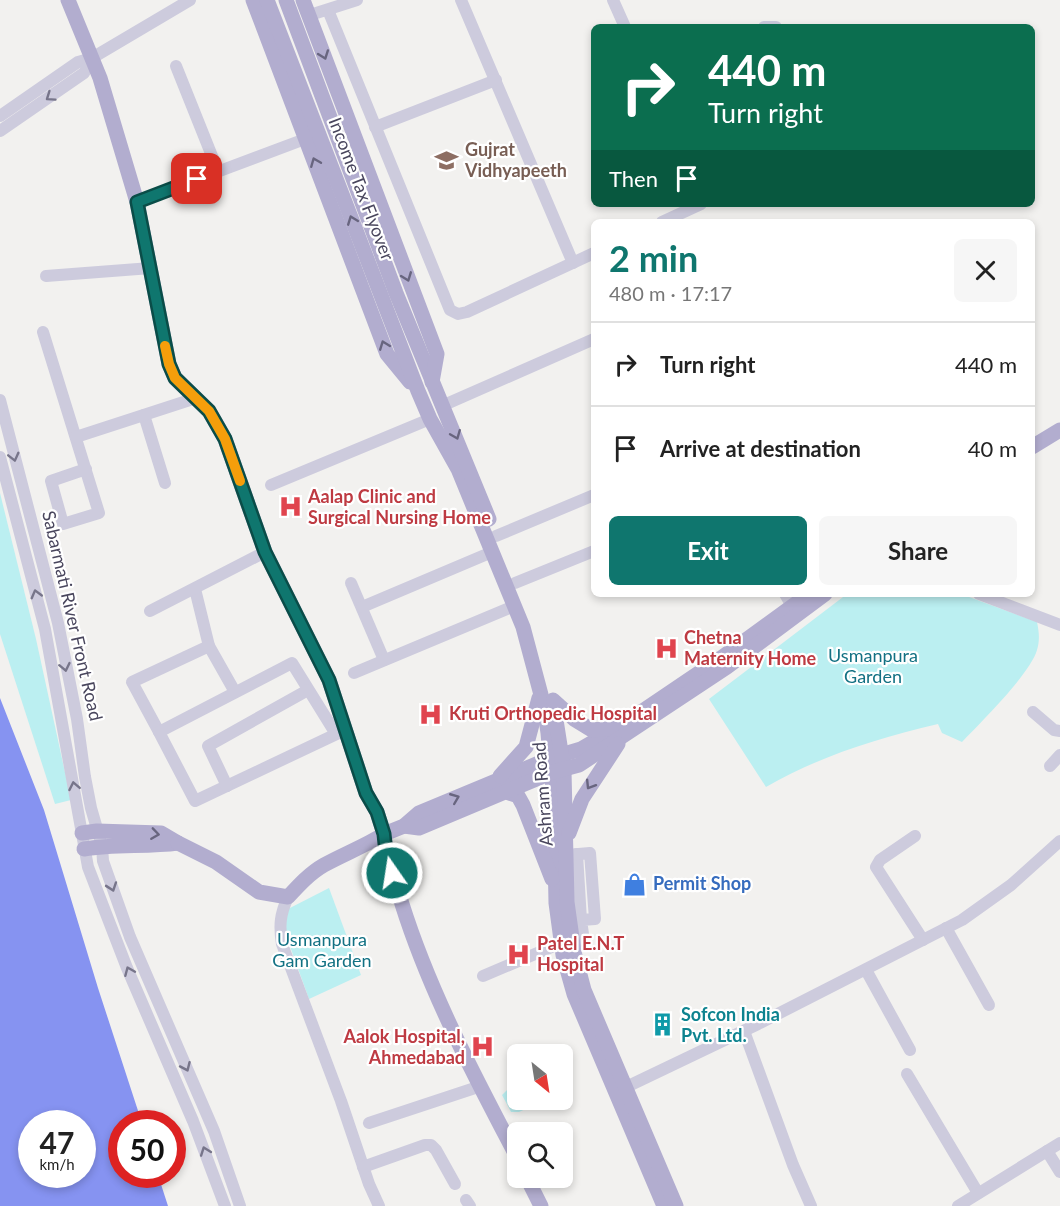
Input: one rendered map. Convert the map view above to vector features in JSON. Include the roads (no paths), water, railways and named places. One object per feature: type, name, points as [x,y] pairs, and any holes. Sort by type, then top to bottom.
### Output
[{"type":"main road","points":[[68,0],[92,58],[137,202],[169,364],[175,378],[209,411],[225,439],[265,552],[329,680],[340,732],[366,793],[377,812],[384,834],[386,853],[411,931],[435,991],[507,1137]]},
{"type":"main road","points":[[253,0],[387,354],[418,391]]},
{"type":"main road","name":"Income Tax Flyover","points":[[267,0],[411,350],[432,382]]},
{"type":"main road","name":"Income Tax Flyover","points":[[286,0],[411,350],[418,391]]},
{"type":"main road","points":[[303,0],[437,354],[432,382]]},
{"type":"main road","name":"Ashram Road","points":[[432,382],[444,405],[532,624],[547,695],[570,850],[567,943]]},
{"type":"main road","name":"Ashram Road","points":[[418,391],[430,419],[458,469],[523,627],[547,695]]},
{"type":"main road","points":[[1035,434],[1060,419]]},
{"type":"main road","points":[[1035,445],[1060,430]]},
{"type":"main road","points":[[570,850],[582,799],[621,732],[727,667],[821,597]]},
{"type":"main road","points":[[89,832],[161,833],[216,862],[259,892],[288,897],[304,879],[323,866],[384,834],[404,826],[419,828],[501,786],[557,764],[579,765],[721,658],[788,600]]},
{"type":"main road","points":[[501,786],[526,747],[547,695],[574,719],[592,730],[621,732]]},
{"type":"main road","name":"Ashram Road","points":[[557,764],[556,903],[567,943],[574,994],[676,1206]]},
{"type":"main road","points":[[501,786],[518,796],[523,805],[557,890]]},
{"type":"main road","points":[[84,849],[102,846],[160,846],[178,843]]},
{"type":"main road","name":"Ashram Road","points":[[621,1090],[664,1206]]},
{"type":"main road","points":[[532,1188],[541,1206]]},
{"type":"street","points":[[0,116],[78,62],[92,58],[190,0]]},
{"type":"street","points":[[310,15],[357,0]]},
{"type":"street","points":[[461,0],[573,263]]},
{"type":"street","points":[[613,0],[624,24]]},
{"type":"street","points":[[328,10],[450,310],[458,314],[467,312],[591,254]]},
{"type":"street","points":[[0,131],[84,73],[92,58]]},
{"type":"street","points":[[176,66],[218,171]]},
{"type":"street","points":[[375,127],[496,80]]},
{"type":"street","points":[[137,202],[306,139]]},
{"type":"street","points":[[668,219],[694,207]]},
{"type":"street","points":[[46,276],[151,268]]},
{"type":"street","points":[[43,332],[86,469],[99,513],[63,524],[51,481],[86,469]]},
{"type":"street","points":[[444,405],[591,340]]},
{"type":"street","points":[[76,437],[196,398]]},
{"type":"street","name":"Sabarmati River Front Road","points":[[0,400],[58,623],[77,719],[85,777],[89,832]]},
{"type":"street","points":[[144,415],[165,483]]},
{"type":"street","points":[[271,485],[430,419]]},
{"type":"street","points":[[0,457],[45,629],[89,832],[84,849],[92,878],[127,968],[193,1121],[225,1206]]},
{"type":"street","points":[[496,536],[591,496]]},
{"type":"street","points":[[515,583],[591,551]]},
{"type":"street","points":[[150,611],[265,552]]},
{"type":"street","points":[[362,607],[492,552]]},
{"type":"street","points":[[351,583],[384,660]]},
{"type":"street","points":[[195,589],[209,646],[236,692]]},
{"type":"street","points":[[987,597],[1060,625]]},
{"type":"street","points":[[354,673],[514,606]]},
{"type":"street","points":[[159,732],[292,663],[308,690],[340,732],[195,801],[132,682],[209,646]]},
{"type":"street","points":[[227,786],[208,746],[308,690]]},
{"type":"street","points":[[1033,712],[1054,730],[1060,731]]},
{"type":"street","points":[[1050,766],[1060,755]]},
{"type":"street","points":[[89,832],[102,846],[103,861],[130,938],[214,1131],[240,1206]]},
{"type":"street","points":[[915,836],[880,860],[876,867],[923,940]]},
{"type":"street","points":[[621,1090],[744,1031],[962,920],[1011,885],[1060,841]]},
{"type":"street","points":[[483,976],[567,943],[584,941],[570,850]]},
{"type":"street","points":[[288,897],[280,914],[279,928],[282,944],[379,1206]]},
{"type":"street","points":[[946,928],[989,1005]]},
{"type":"street","points":[[866,970],[910,1050]]},
{"type":"street","points":[[744,1031],[793,1165],[811,1206]]},
{"type":"street","points":[[907,1074],[978,1193]]},
{"type":"street","points":[[369,1123],[481,1086]]},
{"type":"street","points":[[958,1206],[1060,1143]]},
{"type":"street","points":[[363,1167],[425,1145],[431,1145],[455,1184]]},
{"type":"street","points":[[1047,1151],[1060,1172]]},
{"type":"water","points":[[0,698],[44,810],[138,1110],[108,1110],[108,1188],[162,1188],[168,1206],[0,1206]]},
{"type":"place","name":"Gujrat Vidhyapeeth","points":[[447,160]]},
{"type":"place","name":"Aalap Clinic and Surgical Nursing Home","points":[[290,507]]},
{"type":"place","name":"Chetna Maternity Home","points":[[666,648]]},
{"type":"place","name":"Kruti Orthopedic Hospital","points":[[431,714]]},
{"type":"place","name":"Permit Shop","points":[[635,884]]},
{"type":"place","name":"Patel E.N.T Hospital","points":[[519,954]]},
{"type":"place","name":"Sofcon India Pvt. Ltd.","points":[[663,1025]]},
{"type":"place","name":"Aalok Hospital, Ahmedabad","points":[[483,1047]]},
{"type":"park label","name":"Usmanpura Garden","points":[[873,666]]},
{"type":"park label","name":"Usmanpura Gam Garden","points":[[322,950]]}]
